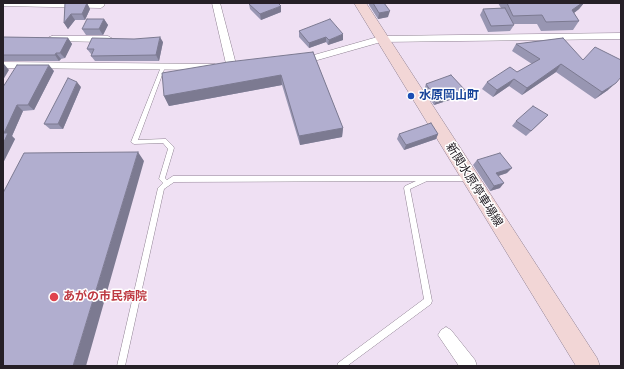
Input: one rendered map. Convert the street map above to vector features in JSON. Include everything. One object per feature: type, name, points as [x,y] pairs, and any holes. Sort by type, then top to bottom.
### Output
[{"type":"main road","name":"新関水原停車場線","points":[[360,3],[381,39],[589,366]]},
{"type":"street","points":[[3,65],[236,67],[216,3]]},
{"type":"street","points":[[3,4],[101,4]]},
{"type":"street","points":[[292,61],[314,58],[381,39],[621,36]]},
{"type":"street","points":[[40,39],[114,40]]},
{"type":"street","points":[[11,78],[19,65]]},
{"type":"street","points":[[446,335],[469,366]]},
{"type":"lane","points":[[163,67],[134,142],[164,141],[171,148],[162,179],[167,184]]},
{"type":"lane","points":[[341,366],[428,301],[407,188],[426,178]]},
{"type":"lane","points":[[121,366],[161,188],[173,179],[470,178]]},
{"type":"building","points":[[65,3],[87,3],[82,14],[71,14],[64,23]]},
{"type":"building","points":[[278,3],[281,6],[260,14],[249,4]]},
{"type":"building","points":[[373,3],[384,3],[390,11],[379,13]]},
{"type":"building","points":[[507,3],[582,3],[572,10],[579,21],[546,22],[542,15],[513,16]]},
{"type":"building","points":[[505,8],[514,25],[491,26],[483,9]]},
{"type":"building","points":[[87,19],[104,19],[99,29],[82,29]]},
{"type":"building","points":[[330,19],[343,34],[329,40],[326,37],[309,43],[299,31]]},
{"type":"building","points":[[3,37],[68,38],[60,53],[56,53],[55,55],[3,55]]},
{"type":"building","points":[[160,37],[156,55],[91,56],[94,49],[87,49],[92,38],[134,39]]},
{"type":"building","points":[[563,38],[583,60],[595,47],[621,60],[621,77],[616,83],[602,92],[561,64],[527,88],[514,79],[497,90],[487,82],[510,67],[517,72],[540,59],[516,44]]},
{"type":"building","points":[[313,52],[343,128],[299,136],[281,75],[164,96],[162,73],[228,62]]},
{"type":"building","points":[[17,65],[49,65],[28,105],[17,105],[4,133],[8,133],[3,144],[3,87]]},
{"type":"building","points":[[451,75],[465,90],[437,100],[426,84]]},
{"type":"building","points":[[68,78],[77,82],[58,124],[44,124]]},
{"type":"building","points":[[533,106],[548,115],[531,131],[516,121]]},
{"type":"building","points":[[431,123],[438,134],[406,145],[399,134]]},
{"type":"building","name":"あがの市民病院","points":[[138,152],[73,366],[3,366],[3,193],[24,153]]},
{"type":"building","points":[[500,153],[512,168],[496,173],[504,183],[494,186],[477,160]]},
{"type":"place","name":"水原岡山町","points":[[411,96]]},
{"type":"place","name":"あがの市民病院","points":[[54,297]]}]
